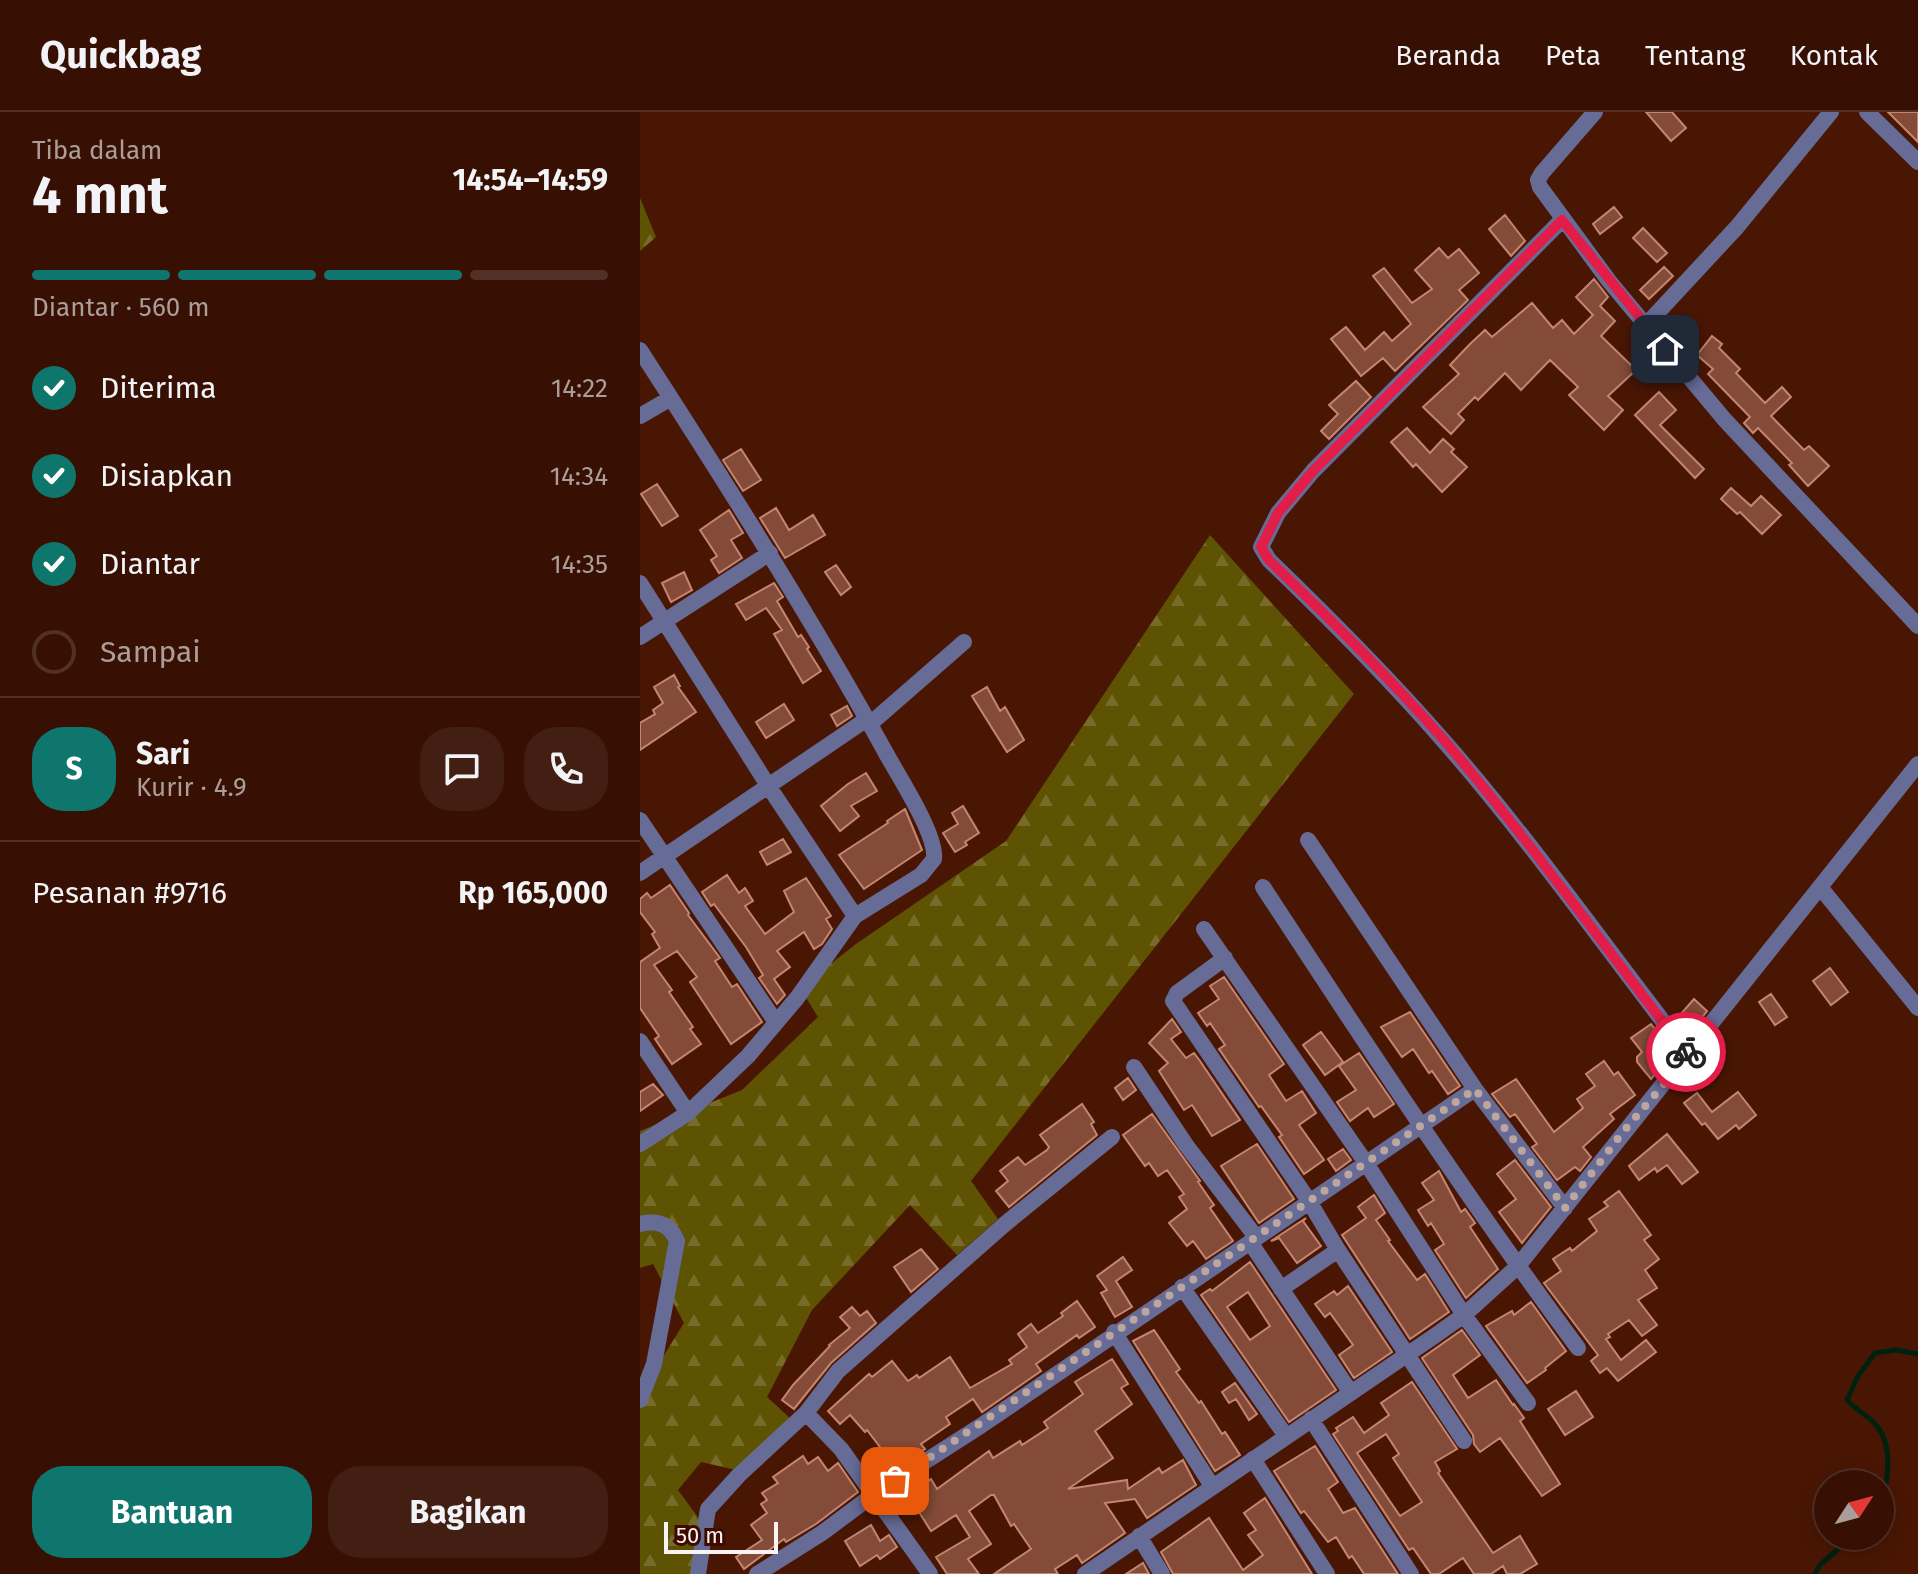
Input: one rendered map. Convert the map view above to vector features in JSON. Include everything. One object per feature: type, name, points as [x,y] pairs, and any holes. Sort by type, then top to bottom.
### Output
[{"type":"street","points":[[1595,112],[1546,168],[1538,180],[1540,187],[1562,220],[1724,419],[1918,626]]},
{"type":"street","points":[[1646,325],[1737,227],[1831,112]]},
{"type":"street","points":[[1867,112],[1918,162]]},
{"type":"street","points":[[1562,220],[1313,471],[1278,513],[1261,547],[1269,560],[1361,649],[1444,741],[1515,828],[1689,1055]]},
{"type":"street","points":[[640,350],[823,640],[918,812],[935,854],[921,875],[855,916],[797,998],[748,1056],[688,1113],[640,1144]]},
{"type":"street","points":[[640,416],[671,398]]},
{"type":"street","points":[[640,637],[770,553]]},
{"type":"street","points":[[640,583],[855,916]]},
{"type":"street","points":[[640,873],[869,722],[964,642]]},
{"type":"street","points":[[1085,1574],[1464,1315],[1518,1266],[1918,764]]},
{"type":"street","points":[[640,820],[775,1021]]},
{"type":"street","points":[[1308,840],[1475,1089],[1565,1208]]},
{"type":"street","points":[[1263,887],[1392,1085],[1578,1348]]},
{"type":"street","points":[[1820,887],[1918,1008]]},
{"type":"street","points":[[1204,929],[1366,1163],[1464,1315],[1528,1403]]},
{"type":"street","points":[[1225,958],[1177,993],[1173,1001],[1309,1201],[1464,1441]]},
{"type":"street","points":[[640,1041],[688,1113]]},
{"type":"street","points":[[1134,1067],[1253,1239],[1281,1289],[1351,1393]]},
{"type":"street","points":[[757,1574],[982,1425],[1114,1332],[1475,1089]]},
{"type":"street","points":[[698,1574],[708,1509],[739,1475],[806,1413],[838,1371],[1005,1224],[1112,1137]]},
{"type":"street","points":[[640,1224],[655,1221],[668,1227],[677,1241],[654,1364],[640,1400]]},
{"type":"street","points":[[1281,1289],[1338,1250]]},
{"type":"street","points":[[1182,1287],[1286,1436]]},
{"type":"street","points":[[1114,1332],[1212,1486]]},
{"type":"street","points":[[806,1413],[829,1434],[930,1574]]},
{"type":"street","points":[[1311,1419],[1411,1574]]},
{"type":"street","points":[[1253,1459],[1327,1574]]},
{"type":"street","points":[[1139,1536],[1162,1574]]},
{"type":"green space","points":[[640,198],[656,237],[640,251]]},
{"type":"green space","points":[[1210,535],[1354,694],[971,1181],[998,1219],[957,1255],[910,1205],[812,1310],[767,1397],[792,1420],[736,1470],[701,1462],[678,1490],[714,1539],[692,1574],[640,1574],[640,1394],[684,1323],[653,1264],[640,1268],[640,1131],[742,1090],[818,1017],[800,988],[856,944],[1006,841]]},
{"type":"building","points":[[1646,112],[1672,112],[1686,128],[1671,141]]},
{"type":"building","points":[[1888,112],[1918,112],[1918,142]]},
{"type":"building","points":[[1614,207],[1622,217],[1600,234],[1593,224]]},
{"type":"building","points":[[1505,215],[1525,241],[1511,256],[1489,229]]},
{"type":"building","points":[[1643,228],[1667,253],[1657,262],[1633,238]]},
{"type":"building","points":[[1439,248],[1448,258],[1459,249],[1479,273],[1459,290],[1468,300],[1395,371],[1383,358],[1361,376],[1331,339],[1346,327],[1365,350],[1384,332],[1392,341],[1411,324],[1373,276],[1384,268],[1412,303],[1432,289],[1415,270]]},
{"type":"building","points":[[1664,267],[1673,276],[1649,299],[1640,290]]},
{"type":"building","points":[[1594,279],[1608,297],[1600,306],[1615,321],[1601,336],[1636,370],[1608,396],[1623,410],[1604,430],[1569,395],[1578,387],[1550,360],[1521,390],[1505,373],[1478,400],[1475,397],[1458,414],[1464,420],[1451,434],[1423,407],[1459,374],[1450,365],[1470,344],[1485,330],[1492,337],[1532,303],[1553,328],[1562,320],[1574,334],[1593,315],[1576,297]]},
{"type":"building","points":[[1712,336],[1722,344],[1719,348],[1740,369],[1736,373],[1765,403],[1782,387],[1791,397],[1771,416],[1804,450],[1809,446],[1829,466],[1808,486],[1789,465],[1792,463],[1758,428],[1753,433],[1744,423],[1750,417],[1708,374],[1713,369],[1697,355]]},
{"type":"building","points":[[1356,381],[1371,397],[1329,439],[1321,431],[1338,414],[1329,405]]},
{"type":"building","points":[[1659,392],[1676,410],[1660,425],[1704,469],[1695,478],[1635,415]]},
{"type":"building","points":[[1407,428],[1430,453],[1443,439],[1467,467],[1442,492],[1416,464],[1413,467],[1391,442]]},
{"type":"building","points":[[741,449],[761,480],[743,491],[723,460]]},
{"type":"building","points":[[657,484],[678,516],[662,526],[641,494]]},
{"type":"building","points":[[1731,488],[1751,506],[1761,496],[1781,515],[1762,534],[1740,512],[1737,514],[1721,499]]},
{"type":"building","points":[[776,508],[789,530],[813,515],[825,535],[785,558],[760,518]]},
{"type":"building","points":[[729,510],[743,533],[731,540],[742,558],[719,573],[711,560],[717,556],[700,530]]},
{"type":"building","points":[[836,565],[851,587],[841,595],[825,572]]},
{"type":"building","points":[[684,572],[692,590],[671,602],[662,583]]},
{"type":"building","points":[[774,583],[783,597],[777,601],[798,637],[801,635],[809,647],[807,649],[821,671],[803,683],[774,634],[782,630],[766,608],[746,620],[736,604]]},
{"type":"building","points":[[674,675],[678,687],[696,712],[640,750],[640,723],[655,714],[653,710],[663,703],[654,687]]},
{"type":"building","points":[[987,687],[1000,711],[1005,707],[1024,740],[1007,752],[972,696]]},
{"type":"building","points":[[784,704],[794,720],[766,738],[756,722]]},
{"type":"building","points":[[847,706],[852,716],[837,726],[831,715]]},
{"type":"building","points":[[866,773],[877,791],[851,806],[859,816],[840,831],[821,806]]},
{"type":"building","points":[[963,806],[979,833],[955,852],[943,833],[958,824],[952,813]]},
{"type":"building","points":[[905,809],[922,850],[864,889],[839,855]]},
{"type":"building","points":[[783,839],[791,852],[767,865],[760,852]]},
{"type":"building","points":[[727,875],[739,893],[745,888],[753,901],[745,906],[765,934],[794,912],[784,891],[806,878],[831,916],[826,919],[832,929],[822,944],[814,949],[804,932],[777,951],[790,967],[774,979],[785,995],[777,1004],[759,978],[763,975],[746,947],[702,892]]},
{"type":"building","points":[[670,885],[720,958],[715,961],[732,987],[737,984],[762,1022],[731,1044],[690,982],[697,977],[677,951],[654,965],[672,990],[669,992],[701,1044],[672,1064],[655,1039],[659,1036],[640,1008],[640,962],[660,948],[652,934],[655,932],[640,912],[640,899],[647,893],[651,898]]},
{"type":"building","points":[[1830,968],[1848,992],[1831,1005],[1813,981]]},
{"type":"building","points":[[1224,977],[1284,1064],[1269,1075],[1286,1101],[1302,1091],[1316,1113],[1299,1125],[1324,1160],[1304,1174],[1279,1137],[1282,1135],[1219,1049],[1225,1045],[1210,1023],[1207,1026],[1198,1013],[1219,999],[1210,986]]},
{"type":"building","points":[[1771,994],[1787,1017],[1775,1025],[1759,1002]]},
{"type":"building","points":[[1694,999],[1707,1011],[1694,1028],[1680,1015]]},
{"type":"building","points":[[1410,1012],[1460,1086],[1448,1094],[1413,1049],[1402,1057],[1381,1027]]},
{"type":"building","points":[[1172,1019],[1181,1032],[1171,1039],[1186,1058],[1194,1053],[1240,1120],[1212,1136],[1192,1105],[1184,1110],[1159,1071],[1168,1063],[1149,1043]]},
{"type":"building","points":[[1651,1024],[1674,1053],[1651,1079],[1637,1062],[1642,1052],[1631,1038]]},
{"type":"building","points":[[1321,1032],[1343,1062],[1325,1075],[1303,1045]]},
{"type":"building","points":[[1359,1053],[1394,1104],[1374,1117],[1368,1108],[1350,1121],[1337,1102],[1356,1090],[1339,1066]]},
{"type":"building","points":[[1604,1061],[1614,1075],[1618,1072],[1635,1095],[1610,1114],[1614,1119],[1583,1147],[1591,1157],[1580,1171],[1575,1167],[1557,1180],[1532,1147],[1537,1144],[1515,1114],[1510,1117],[1492,1094],[1516,1079],[1554,1132],[1583,1108],[1577,1099],[1595,1086],[1586,1074]]},
{"type":"building","points":[[1128,1078],[1136,1090],[1123,1100],[1115,1088]]},
{"type":"building","points":[[653,1084],[663,1095],[640,1111],[640,1092]]},
{"type":"building","points":[[1738,1092],[1756,1115],[1739,1129],[1736,1125],[1718,1139],[1684,1103],[1697,1093],[1712,1112]]},
{"type":"building","points":[[1082,1104],[1094,1122],[1091,1124],[1097,1135],[1009,1207],[996,1191],[1008,1181],[1000,1171],[1018,1157],[1025,1165],[1047,1150],[1049,1147],[1040,1135]]},
{"type":"building","points":[[1152,1114],[1200,1181],[1214,1205],[1210,1208],[1233,1241],[1206,1259],[1193,1241],[1187,1246],[1169,1223],[1187,1209],[1179,1197],[1184,1194],[1167,1170],[1158,1176],[1149,1163],[1145,1166],[1123,1135]]},
{"type":"building","points":[[1667,1134],[1698,1172],[1682,1184],[1667,1165],[1657,1172],[1655,1168],[1639,1180],[1629,1166]]},
{"type":"building","points":[[1257,1144],[1294,1199],[1259,1223],[1221,1166]]},
{"type":"building","points":[[1343,1149],[1351,1160],[1336,1171],[1328,1159]]},
{"type":"building","points":[[1515,1160],[1551,1207],[1522,1243],[1499,1212],[1516,1199],[1497,1174]]},
{"type":"building","points":[[1439,1171],[1461,1212],[1465,1209],[1475,1223],[1470,1227],[1498,1269],[1466,1298],[1435,1250],[1444,1244],[1431,1223],[1428,1226],[1418,1210],[1434,1200],[1422,1183]]},
{"type":"building","points":[[1619,1191],[1651,1235],[1644,1240],[1659,1259],[1645,1270],[1657,1288],[1638,1300],[1657,1325],[1642,1336],[1629,1320],[1608,1334],[1610,1337],[1606,1339],[1621,1360],[1646,1340],[1656,1352],[1618,1381],[1607,1368],[1600,1373],[1591,1361],[1598,1355],[1544,1283],[1561,1271],[1553,1259],[1570,1248],[1572,1251],[1597,1231],[1589,1219],[1608,1206],[1604,1202]]},
{"type":"building","points":[[1374,1195],[1385,1213],[1376,1220],[1388,1241],[1417,1280],[1425,1274],[1449,1312],[1410,1339],[1342,1235],[1366,1218],[1358,1207]]},
{"type":"building","points":[[1306,1218],[1303,1221],[1321,1246],[1297,1263],[1279,1238],[1271,1241]]},
{"type":"building","points":[[921,1249],[938,1269],[911,1292],[894,1267]]},
{"type":"building","points":[[1123,1257],[1132,1270],[1116,1281],[1132,1307],[1115,1317],[1101,1293],[1107,1290],[1097,1276]]},
{"type":"building","points":[[1250,1262],[1336,1390],[1289,1422],[1201,1295],[1210,1289],[1212,1291]],"holes":[[[1248,1292],[1270,1326],[1250,1340],[1227,1307]]]},
{"type":"building","points":[[1348,1286],[1392,1352],[1354,1378],[1339,1355],[1353,1345],[1330,1313],[1325,1317],[1315,1304],[1334,1291],[1337,1295]]},
{"type":"building","points":[[1077,1301],[1095,1327],[1079,1338],[1077,1335],[1036,1364],[1041,1371],[982,1412],[973,1399],[946,1417],[950,1424],[921,1444],[925,1449],[883,1475],[875,1464],[886,1455],[867,1430],[865,1432],[850,1415],[840,1424],[828,1411],[869,1374],[872,1377],[892,1361],[908,1381],[917,1375],[919,1378],[950,1357],[970,1388],[1012,1364],[1009,1360],[1027,1347],[1018,1334],[1031,1324],[1038,1333],[1063,1316],[1061,1313]]},
{"type":"building","points":[[1531,1302],[1566,1351],[1527,1383],[1486,1326],[1512,1311],[1514,1315]]},
{"type":"building","points":[[852,1307],[860,1316],[867,1311],[876,1323],[831,1363],[794,1409],[782,1400],[829,1345],[850,1328],[840,1317]]},
{"type":"building","points":[[1154,1330],[1180,1369],[1176,1372],[1240,1455],[1215,1471],[1133,1341]]},
{"type":"building","points":[[1462,1330],[1480,1355],[1453,1375],[1468,1398],[1496,1380],[1514,1404],[1524,1418],[1520,1421],[1560,1484],[1542,1496],[1500,1438],[1480,1452],[1474,1444],[1473,1435],[1422,1358]]},
{"type":"building","points":[[1112,1359],[1128,1384],[1121,1388],[1132,1404],[1095,1431],[1113,1458],[1068,1489],[1127,1480],[1128,1489],[1159,1468],[1162,1473],[1183,1460],[1196,1485],[1147,1518],[1135,1499],[1105,1503],[1125,1533],[1082,1563],[1077,1555],[1055,1569],[1058,1574],[994,1574],[1031,1549],[1014,1524],[1011,1526],[994,1495],[991,1495],[969,1511],[991,1544],[968,1559],[979,1574],[947,1574],[936,1557],[970,1537],[956,1515],[931,1531],[908,1495],[931,1479],[937,1489],[989,1451],[993,1458],[1020,1441],[1022,1445],[1048,1428],[1044,1422],[1083,1394],[1075,1382]]},
{"type":"building","points":[[1412,1382],[1457,1449],[1435,1462],[1440,1471],[1438,1473],[1493,1553],[1520,1536],[1537,1564],[1520,1574],[1507,1574],[1503,1566],[1491,1574],[1474,1574],[1463,1558],[1439,1574],[1431,1574],[1413,1548],[1409,1550],[1333,1434],[1338,1431],[1336,1428],[1353,1417],[1364,1433],[1389,1415],[1381,1403]],"holes":[[[1386,1434],[1399,1454],[1393,1458],[1422,1502],[1400,1516],[1357,1453]]]},
{"type":"building","points":[[1235,1383],[1257,1414],[1249,1420],[1236,1399],[1229,1403],[1222,1392]]},
{"type":"building","points":[[1576,1391],[1593,1417],[1565,1435],[1548,1409]]},
{"type":"building","points":[[1315,1446],[1338,1482],[1328,1489],[1343,1513],[1355,1508],[1398,1574],[1364,1574],[1336,1537],[1328,1542],[1304,1511],[1301,1513],[1274,1471]]},
{"type":"building","points":[[803,1456],[808,1464],[818,1457],[828,1471],[838,1463],[858,1492],[816,1524],[786,1542],[784,1539],[744,1569],[736,1557],[762,1540],[751,1525],[767,1513],[761,1504],[767,1500],[762,1493],[778,1483],[773,1477]]},
{"type":"building","points":[[1265,1498],[1312,1574],[1173,1574],[1161,1552],[1209,1518],[1243,1570],[1263,1555],[1248,1535],[1256,1530],[1244,1513]]},
{"type":"building","points":[[871,1525],[880,1541],[889,1535],[897,1547],[880,1559],[877,1555],[860,1566],[845,1541]]},
{"type":"building","points":[[1143,1563],[1149,1574],[1126,1574]]},
{"type":"waterway","points":[[1887,1470],[1886,1445],[1877,1426],[1847,1400],[1858,1376],[1875,1353],[1896,1350],[1918,1354]]},
{"type":"waterway","points":[[1815,1574],[1820,1565],[1837,1550]]},
{"type":"way so far","points":[[895,1481],[1475,1089],[1565,1208],[1647,1102],[1689,1055],[1686,1052]]},
{"type":"route","points":[[1665,349],[1562,220],[1313,471],[1278,513],[1261,547],[1269,560],[1361,649],[1444,741],[1515,828],[1686,1052]]}]
